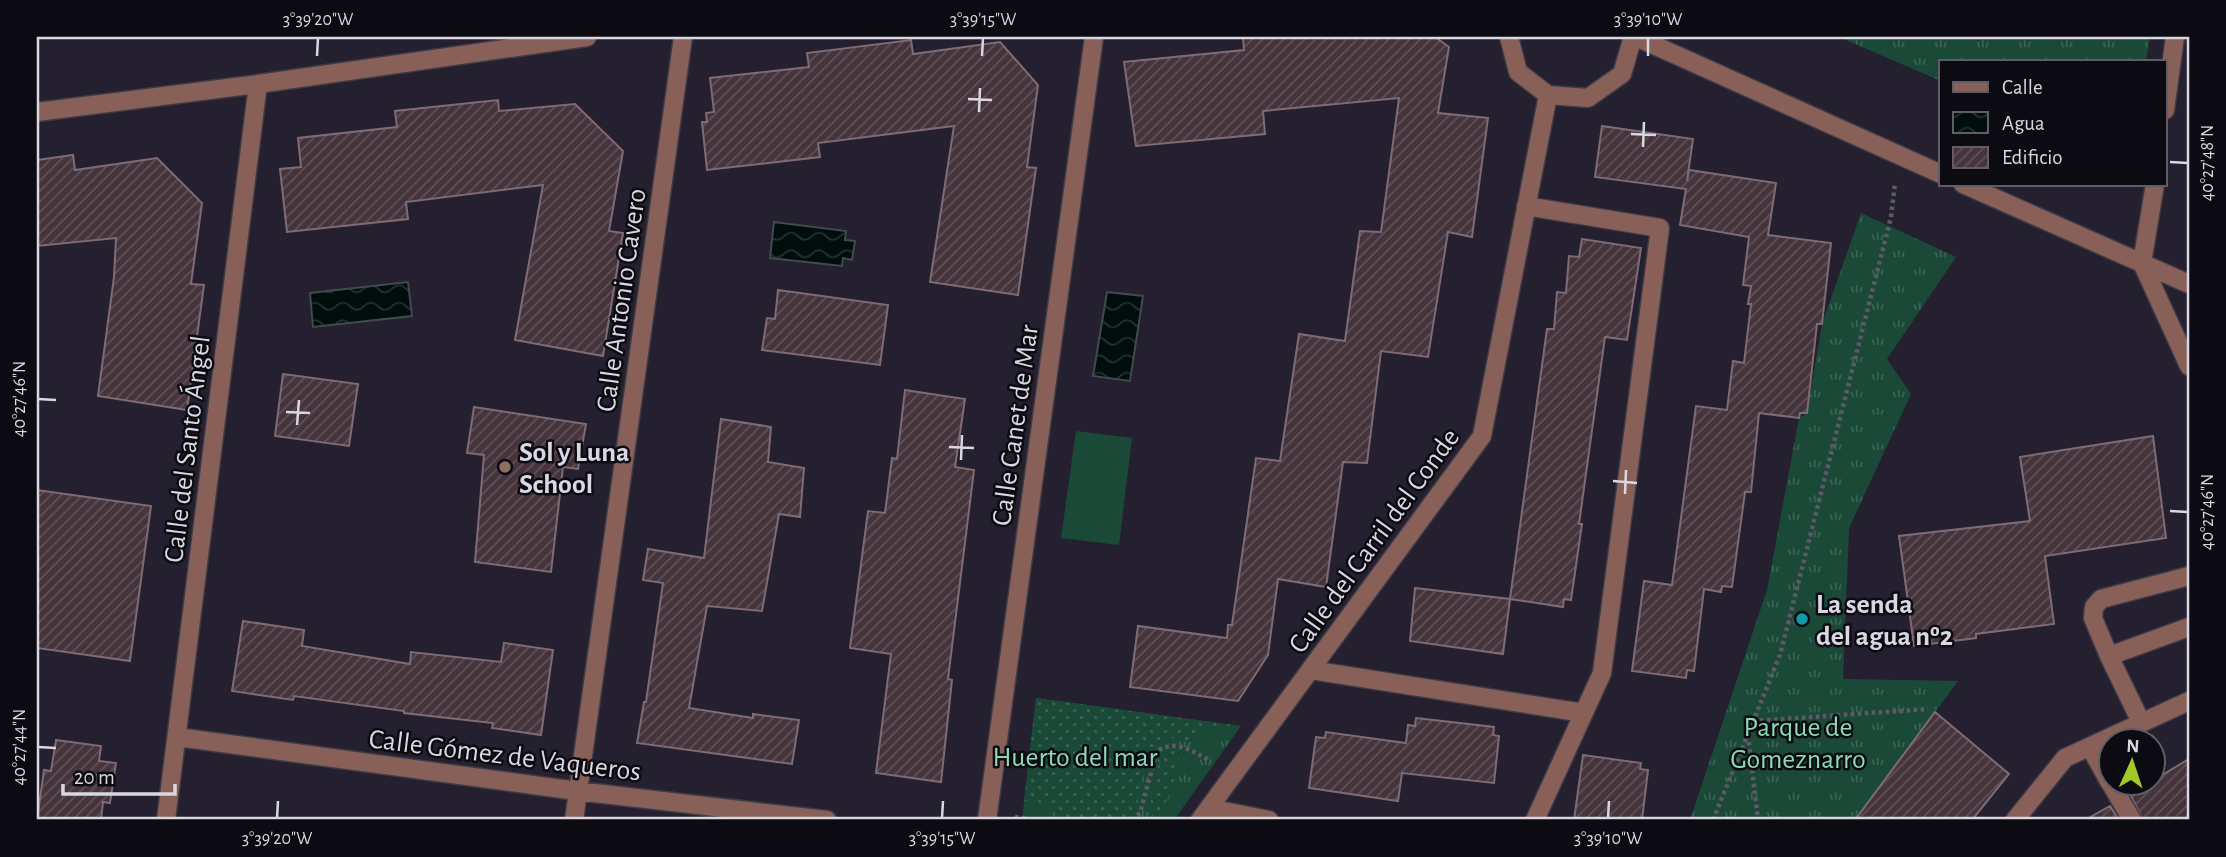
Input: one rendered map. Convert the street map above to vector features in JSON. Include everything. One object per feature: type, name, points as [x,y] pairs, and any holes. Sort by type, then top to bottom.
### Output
[{"type":"street","points":[[37,112],[258,84],[587,37]]},
{"type":"street","name":"Calle Antonio Cavero","points":[[574,820],[683,37]]},
{"type":"street","name":"Calle Canet de Mar","points":[[987,820],[1094,37]]},
{"type":"street","points":[[1509,37],[1518,72],[1548,95],[1588,98],[1622,74],[1635,37],[1939,173]]},
{"type":"street","points":[[2166,103],[2174,43]]},
{"type":"street","name":"Calle del Santo Ángel","points":[[166,820],[258,84]]},
{"type":"street","name":"Calle del Carril del Conde","points":[[1205,814],[1482,436],[1548,95]]},
{"type":"street","points":[[1968,186],[2189,284]]},
{"type":"street","points":[[2155,186],[2142,263],[2189,366]]},
{"type":"street","points":[[1526,206],[1660,228],[1602,673],[1535,820]]},
{"type":"street","points":[[2141,722],[2093,618],[2094,607],[2101,599],[2189,576]]},
{"type":"street","points":[[2109,656],[2189,627]]},
{"type":"street","points":[[1311,670],[1584,713]]},
{"type":"street","points":[[2015,820],[2065,758],[2189,701]]},
{"type":"street","name":"Calle Gómez de Vaqueros","points":[[177,737],[577,791],[827,820]]},
{"type":"street","points":[[2090,747],[2096,757]]},
{"type":"street","points":[[2120,798],[2132,820]]},
{"type":"street","points":[[1205,814],[1269,820]]},
{"type":"path","points":[[1713,820],[1780,655],[1891,217],[1899,155]]},
{"type":"path","points":[[1753,721],[1928,709]]},
{"type":"path","points":[[1748,734],[1758,820]]},
{"type":"path","points":[[1132,820],[1140,813],[1157,751],[1167,745],[1181,746],[1213,761]]},
{"type":"path","points":[[1011,817],[1036,820]]},
{"type":"green space","points":[[1839,37],[2150,37],[2146,60],[1939,60],[1939,80]]},
{"type":"green space","name":"Parque de Gomeznarro","points":[[1861,213],[1956,257],[1887,359],[1911,394],[1849,528],[1843,679],[1958,681],[1855,820],[1690,820],[1767,590],[1799,418],[1807,413],[1822,324]]},
{"type":"green space","points":[[1076,431],[1132,438],[1119,545],[1061,538]]},
{"type":"green space","points":[[1036,698],[1241,726],[1174,820],[1022,820]]},
{"type":"green space","name":"Huerto del mar","points":[[1036,698],[1241,726],[1206,731],[1188,743],[1169,738],[1159,741],[1149,755],[1138,801],[1123,819],[1101,821],[1055,817],[1056,806],[1024,801]]},
{"type":"green space","points":[[1170,749],[1180,755],[1171,789],[1160,813],[1154,820],[1149,820],[1156,810],[1150,807],[1158,766],[1161,758]]},
{"type":"water","points":[[774,222],[846,231],[845,240],[855,241],[852,260],[843,258],[842,266],[770,258]]},
{"type":"water","points":[[408,282],[412,316],[313,327],[310,293]]},
{"type":"water","points":[[1107,292],[1143,296],[1130,381],[1093,376]]},
{"type":"building","points":[[1243,37],[1435,37],[1449,47],[1438,113],[1488,118],[1472,237],[1448,232],[1428,357],[1381,351],[1367,463],[1343,462],[1326,587],[1278,579],[1268,655],[1238,701],[1130,687],[1138,626],[1227,638],[1228,625],[1232,625],[1256,458],[1280,461],[1299,334],[1345,341],[1360,231],[1381,232],[1399,98],[1263,111],[1265,134],[1136,146],[1124,62],[1244,50]]},
{"type":"building","points":[[911,40],[913,54],[1000,42],[1038,85],[1027,167],[1036,168],[1018,295],[930,282],[954,126],[818,143],[820,157],[707,170],[702,122],[707,122],[706,113],[714,112],[710,78],[809,67],[807,53]]},
{"type":"building","points":[[498,100],[499,111],[575,104],[623,151],[609,231],[623,233],[603,356],[515,340],[543,185],[406,202],[408,219],[287,232],[280,169],[301,167],[298,138],[397,127],[395,111]]},
{"type":"building","points":[[1602,126],[1693,139],[1687,181],[1689,170],[1776,183],[1768,235],[1831,243],[1822,324],[1817,324],[1807,413],[1800,413],[1799,418],[1759,413],[1751,492],[1745,492],[1732,587],[1722,586],[1721,592],[1704,589],[1694,671],[1687,670],[1686,678],[1632,671],[1644,581],[1672,585],[1696,406],[1727,410],[1733,361],[1744,363],[1751,304],[1748,304],[1751,286],[1743,285],[1749,237],[1680,225],[1686,189],[1595,177]]},
{"type":"building","points":[[73,155],[75,170],[157,158],[202,203],[191,284],[204,285],[187,410],[98,396],[114,277],[116,238],[37,246],[37,160]]},
{"type":"building","points":[[1582,239],[1641,248],[1627,340],[1605,337],[1571,600],[1564,599],[1563,607],[1510,599],[1547,329],[1554,329],[1557,292],[1566,293],[1569,256],[1579,257]]},
{"type":"building","points":[[778,290],[888,305],[880,365],[762,350],[767,318],[775,319]]},
{"type":"building","points":[[283,374],[358,384],[349,446],[275,436]]},
{"type":"building","points":[[905,390],[965,399],[955,467],[974,470],[948,679],[952,680],[941,782],[876,773],[891,654],[850,648],[868,511],[885,513],[892,458],[897,459]]},
{"type":"building","points":[[474,407],[586,424],[578,469],[563,467],[551,572],[475,562],[484,455],[467,453]]},
{"type":"building","points":[[721,419],[771,427],[768,462],[804,468],[800,517],[779,514],[762,611],[707,606],[689,708],[753,718],[753,714],[799,720],[792,764],[637,743],[646,702],[663,583],[643,580],[648,549],[704,558]]},
{"type":"building","points":[[2153,436],[2166,538],[2045,556],[2054,624],[1976,634],[1976,638],[1914,646],[1899,536],[2030,521],[2020,457]]},
{"type":"building","points":[[37,490],[151,506],[130,661],[37,648]]},
{"type":"building","points":[[1415,588],[1510,599],[1503,654],[1410,641]]},
{"type":"building","points":[[243,621],[304,630],[302,646],[410,664],[411,652],[501,662],[504,643],[553,650],[541,735],[492,728],[493,723],[294,696],[293,700],[232,691]]},
{"type":"building","points":[[1935,712],[2009,774],[1972,820],[1855,820]]},
{"type":"building","points":[[1416,718],[1494,727],[1493,735],[1499,736],[1494,783],[1402,773],[1398,801],[1309,788],[1316,737],[1325,738],[1326,732],[1406,743],[1408,725],[1415,726]]},
{"type":"building","points":[[56,740],[101,746],[99,761],[116,763],[110,803],[103,802],[101,820],[37,820],[44,770],[51,771]]},
{"type":"building","points":[[1583,755],[1641,763],[1640,769],[1648,770],[1642,820],[1574,820]]},
{"type":"building","points":[[2189,759],[2189,820],[2143,820],[2132,798],[2166,798],[2166,773]]},
{"type":"building","points":[[2110,806],[2119,820],[2085,820]]},
{"type":"place","name":"Sol y Luna School","points":[[505,467]]},
{"type":"place","name":"La senda del agua nº2","points":[[1802,619]]}]
